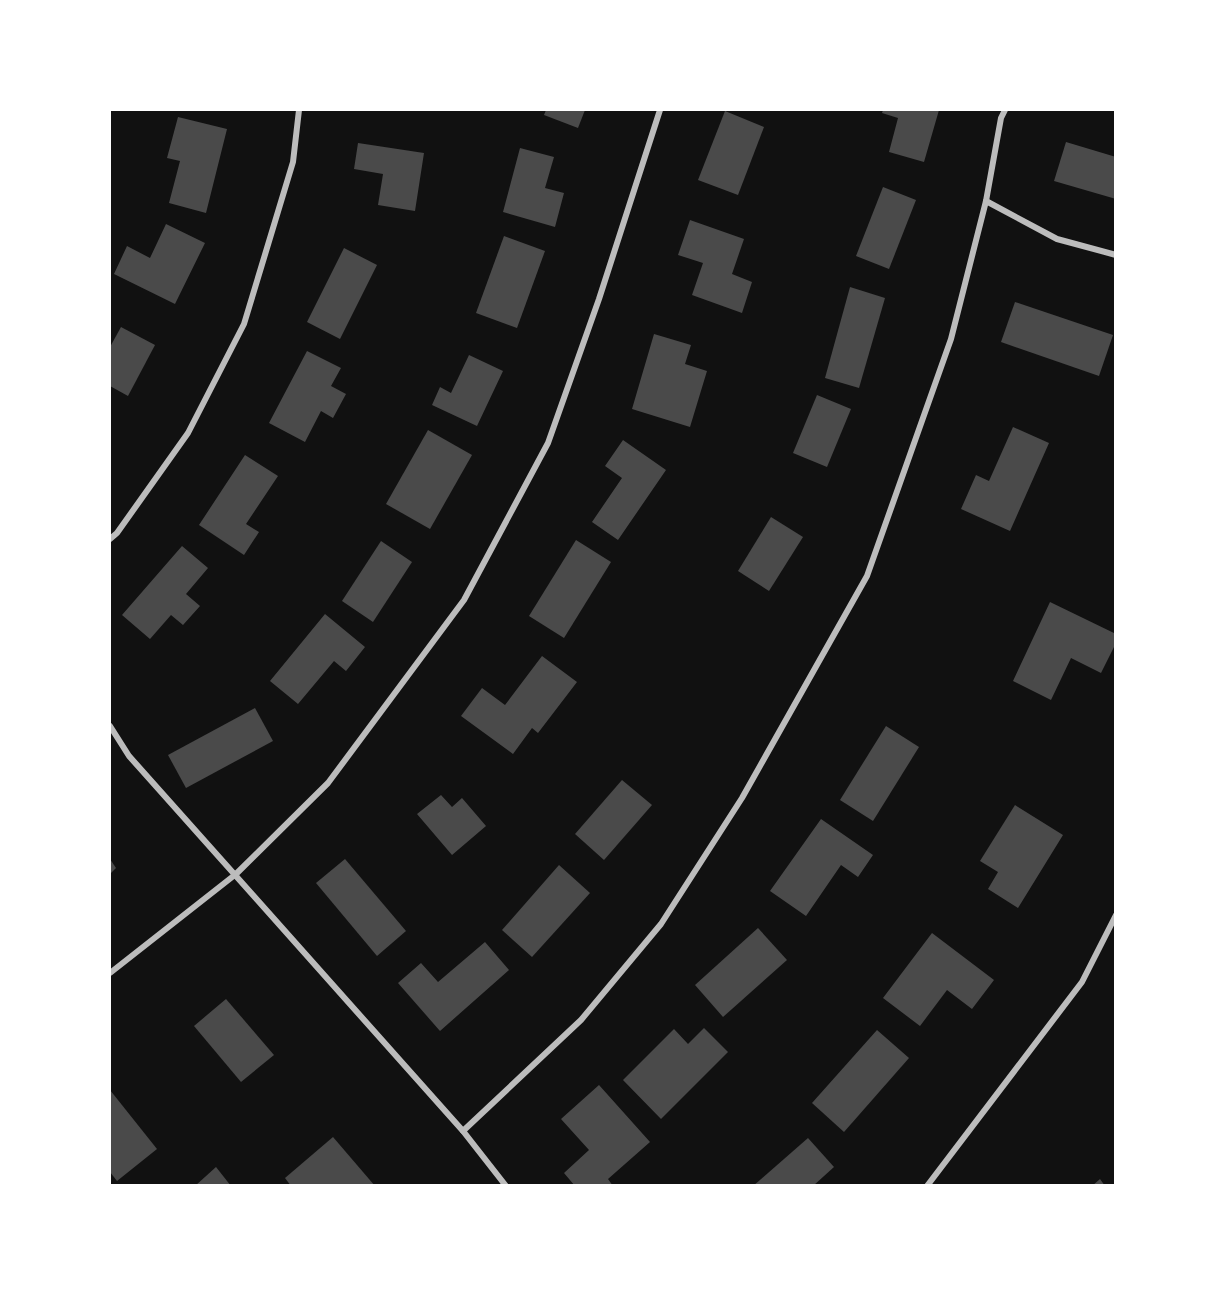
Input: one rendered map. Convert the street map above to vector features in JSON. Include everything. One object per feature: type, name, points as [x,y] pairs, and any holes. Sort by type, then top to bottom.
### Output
[{"type":"street","points":[[110,539],[188,433],[244,324],[292,162],[299,110]]},
{"type":"street","points":[[110,973],[236,874],[328,783],[464,600],[548,443],[599,299],[660,110]]},
{"type":"street","points":[[463,1131],[581,1020],[660,924],[748,788],[867,576],[951,339],[986,201],[1001,118],[1005,110]]},
{"type":"street","points":[[986,201],[1057,239],[1116,255]]},
{"type":"street","points":[[110,726],[129,756],[463,1131],[506,1185]]},
{"type":"street","points":[[927,1185],[1082,982],[1116,915]]},
{"type":"building","points":[[546,110],[585,110],[578,128],[544,115]]},
{"type":"building","points":[[883,110],[939,110],[924,162],[889,152],[898,118],[882,113]]},
{"type":"building","points":[[725,111],[764,127],[738,195],[698,180]]},
{"type":"building","points":[[178,117],[227,129],[206,213],[169,203],[180,161],[167,158]]},
{"type":"building","points":[[1066,142],[1116,157],[1116,199],[1054,181]]},
{"type":"building","points":[[358,143],[424,153],[415,211],[378,205],[383,174],[354,169]]},
{"type":"building","points":[[520,148],[554,157],[545,188],[564,193],[555,227],[503,212]]},
{"type":"building","points":[[883,187],[916,200],[889,269],[856,256]]},
{"type":"building","points":[[690,220],[744,239],[732,274],[752,282],[742,313],[692,295],[703,263],[678,255]]},
{"type":"building","points":[[166,224],[205,243],[175,304],[114,274],[127,246],[150,258]]},
{"type":"building","points":[[504,236],[545,251],[517,328],[476,313]]},
{"type":"building","points":[[344,248],[377,265],[340,339],[307,322]]},
{"type":"building","points":[[850,287],[885,298],[859,388],[825,378]]},
{"type":"building","points":[[1015,302],[1113,335],[1099,376],[1001,342]]},
{"type":"building","points":[[121,327],[155,345],[128,396],[110,386],[110,347]]},
{"type":"building","points":[[654,334],[691,345],[685,364],[707,371],[690,427],[632,409]]},
{"type":"building","points":[[307,351],[341,368],[331,386],[346,394],[333,418],[321,411],[305,442],[269,423]]},
{"type":"building","points":[[469,355],[503,371],[477,426],[432,405],[440,387],[451,393]]},
{"type":"building","points":[[817,395],[851,409],[827,467],[793,453]]},
{"type":"building","points":[[1013,427],[1049,443],[1010,531],[961,509],[976,475],[989,481]]},
{"type":"building","points":[[428,430],[472,455],[430,529],[386,504]]},
{"type":"building","points":[[623,440],[666,470],[618,540],[592,522],[622,478],[605,466]]},
{"type":"building","points":[[245,455],[278,476],[246,524],[259,532],[244,555],[199,525]]},
{"type":"building","points":[[771,517],[803,537],[769,591],[738,571]]},
{"type":"building","points":[[576,540],[611,562],[564,638],[529,616]]},
{"type":"building","points":[[381,541],[412,562],[373,622],[342,601]]},
{"type":"building","points":[[182,546],[208,568],[186,594],[200,606],[183,625],[171,615],[150,639],[122,615]]},
{"type":"building","points":[[1050,602],[1116,634],[1116,643],[1101,673],[1071,658],[1051,700],[1013,681]]},
{"type":"building","points":[[325,614],[365,647],[346,671],[334,661],[298,704],[270,681]]},
{"type":"building","points":[[542,656],[577,682],[538,733],[532,728],[513,754],[461,716],[482,688],[505,705]]},
{"type":"building","points":[[255,708],[273,741],[186,788],[168,755]]},
{"type":"building","points":[[886,726],[919,747],[873,821],[840,800]]},
{"type":"building","points":[[622,780],[652,805],[604,860],[575,834]]},
{"type":"building","points":[[441,795],[452,807],[462,798],[486,826],[452,855],[417,814]]},
{"type":"building","points":[[1015,805],[1063,835],[1018,908],[988,889],[998,872],[980,861]]},
{"type":"building","points":[[821,819],[873,855],[858,877],[841,865],[806,916],[770,891]]},
{"type":"building","points":[[110,859],[116,868],[110,874]]},
{"type":"building","points":[[345,859],[406,931],[377,956],[316,883]]},
{"type":"building","points":[[559,865],[590,893],[532,957],[502,930]]},
{"type":"building","points":[[758,928],[787,960],[723,1017],[695,985]]},
{"type":"building","points":[[932,933],[994,980],[972,1009],[947,990],[920,1026],[883,998]]},
{"type":"building","points":[[485,942],[509,970],[440,1031],[398,983],[421,963],[438,982]]},
{"type":"building","points":[[226,999],[274,1055],[241,1082],[194,1026]]},
{"type":"building","points":[[704,1028],[728,1052],[661,1119],[623,1080],[674,1029],[688,1044]]},
{"type":"building","points":[[877,1030],[909,1058],[844,1132],[812,1103]]},
{"type":"building","points":[[599,1085],[650,1142],[608,1179],[613,1186],[575,1186],[564,1173],[589,1150],[561,1119]]},
{"type":"building","points":[[110,1090],[157,1149],[117,1181],[110,1172]]},
{"type":"building","points":[[333,1137],[375,1186],[291,1186],[285,1178]]},
{"type":"building","points":[[808,1138],[834,1167],[813,1186],[753,1186]]},
{"type":"building","points":[[216,1167],[231,1186],[195,1186]]},
{"type":"building","points":[[1100,1179],[1105,1186],[1092,1186]]}]
